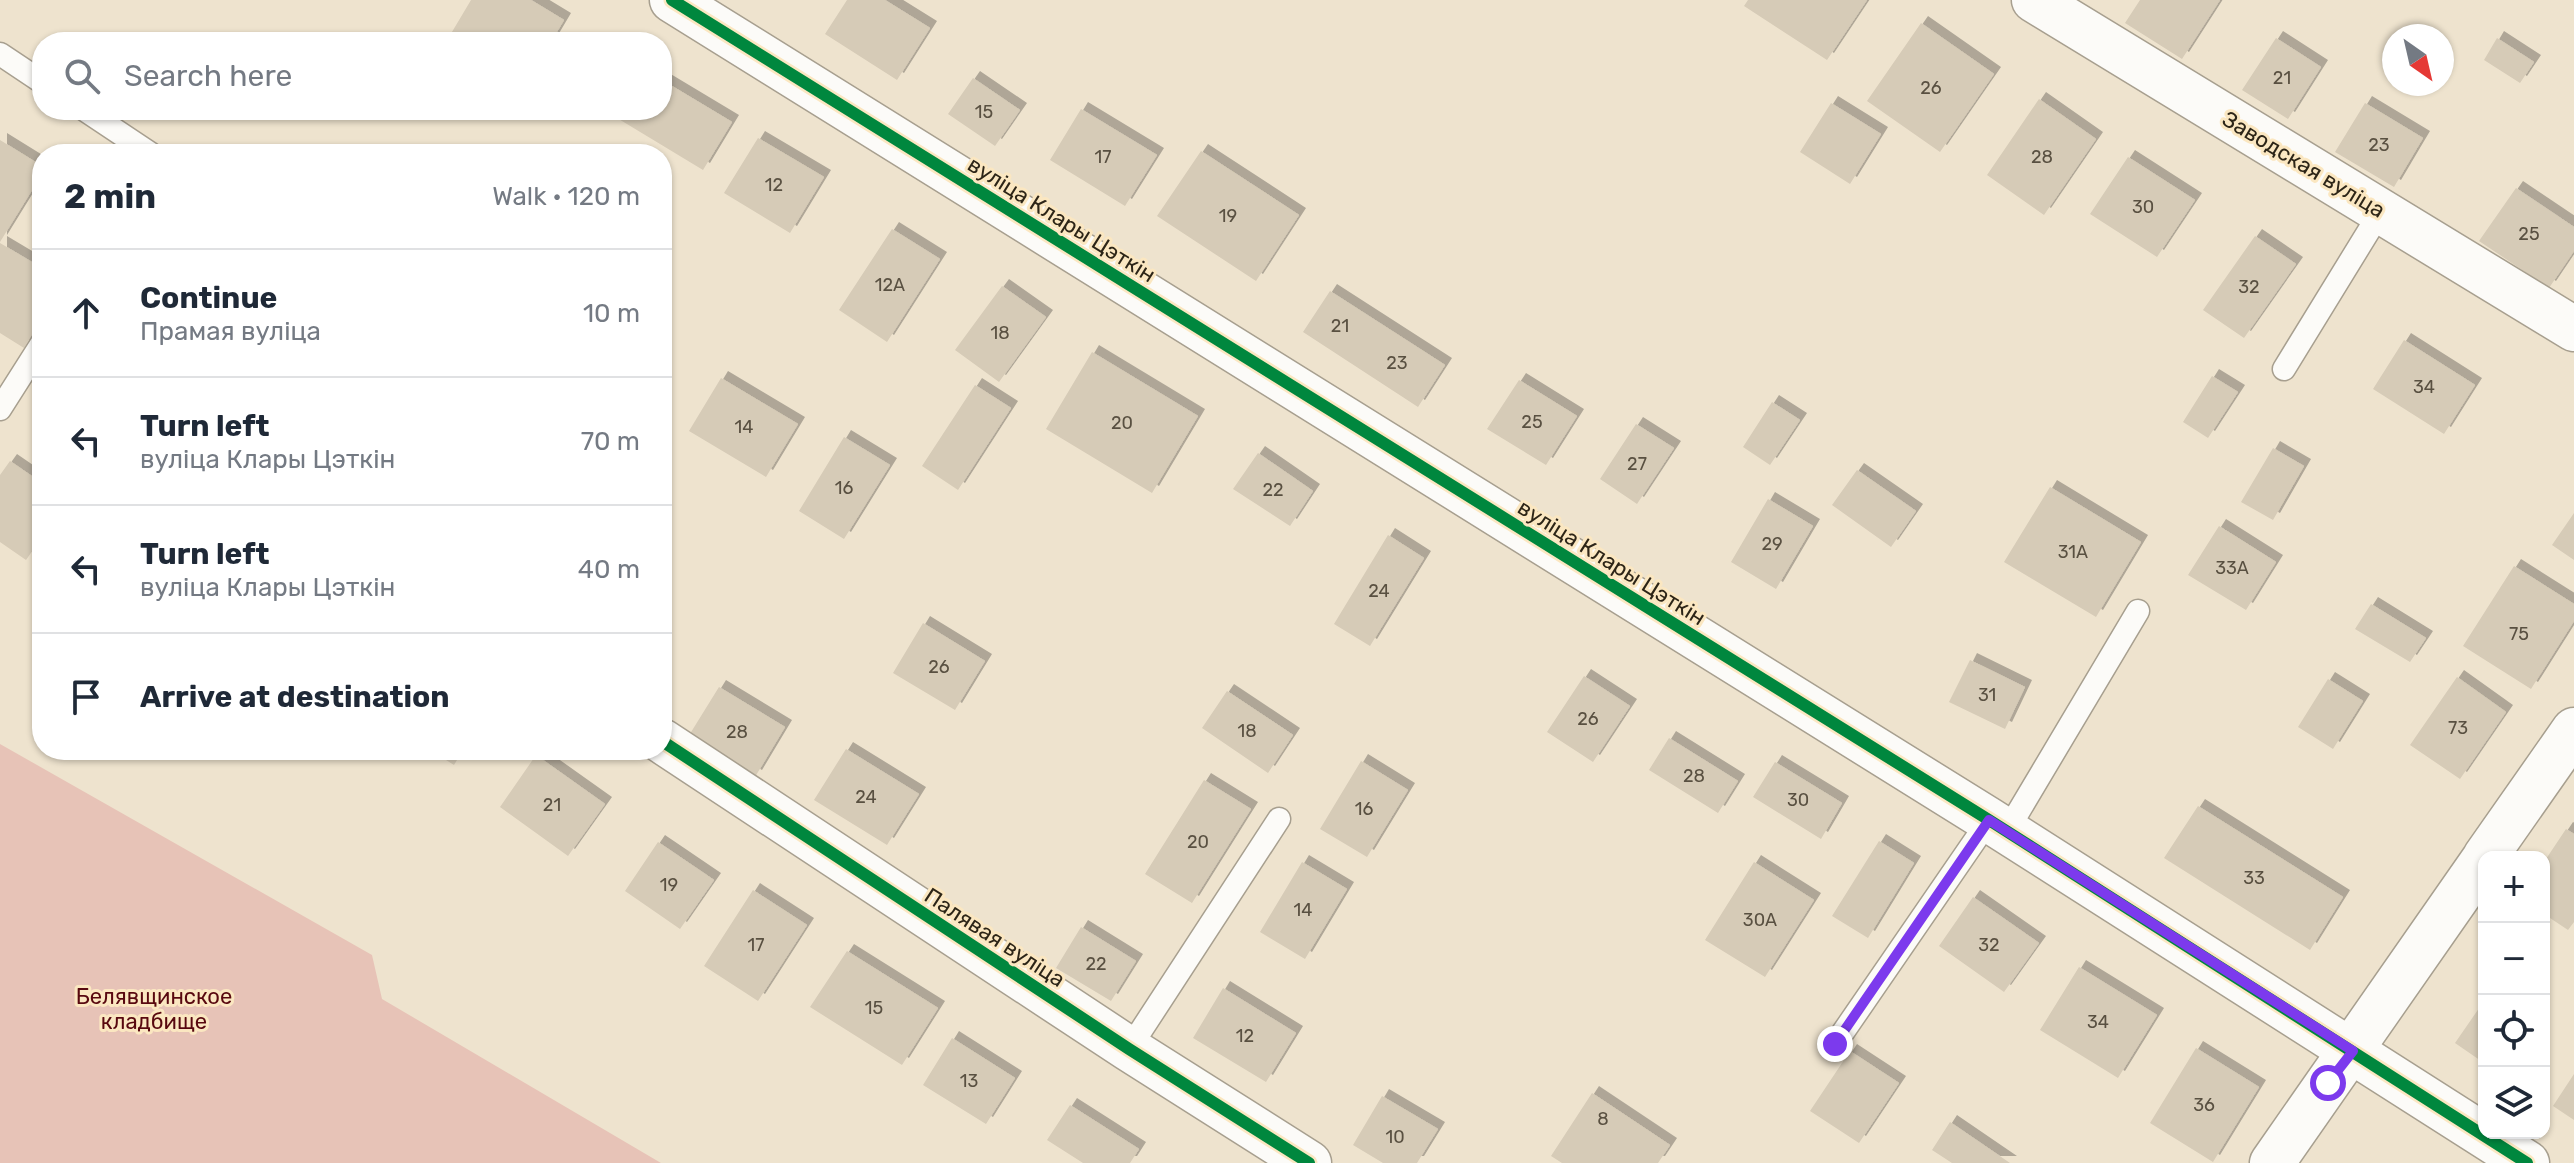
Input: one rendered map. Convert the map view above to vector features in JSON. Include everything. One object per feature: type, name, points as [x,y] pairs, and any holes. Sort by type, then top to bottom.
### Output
[{"type":"street","name":"вуліца Клары Цэткін","points":[[672,0],[1998,826],[2527,1163]]},
{"type":"street","name":"Заводская вуліца","points":[[2034,0],[2574,329]]},
{"type":"street","points":[[2490,851],[2574,730]]},
{"type":"street","name":"Палявая вуліца","points":[[672,748],[1129,1049],[1309,1163]]},
{"type":"street","points":[[2272,1163],[2478,868]]},
{"type":"lane","points":[[0,54],[32,75]]},
{"type":"lane","points":[[100,120],[136,144]]},
{"type":"lane","points":[[2284,369],[2381,211]]},
{"type":"lane","points":[[0,409],[32,359]]},
{"type":"lane","points":[[1835,1044],[1998,826],[2138,611]]},
{"type":"lane","points":[[1129,1049],[1279,819]]},
{"type":"green space","name":"Белявщинское кладбище","points":[[0,744],[372,955],[382,999],[661,1163],[0,1163]]},
{"type":"building","points":[[471,0],[531,0],[564,20],[557,32],[452,32]]},
{"type":"building","points":[[847,0],[885,0],[930,28],[897,80],[825,34]]},
{"type":"building","points":[[1748,0],[1867,0],[1827,60],[1744,6]]},
{"type":"building","points":[[2140,0],[2220,0],[2182,59],[2125,23]]},
{"type":"building","points":[[1921,23],[1994,74],[1940,152],[1867,101]]},
{"type":"building","points":[[2276,38],[2321,67],[2288,119],[2242,90]]},
{"type":"building","points":[[2497,38],[2534,62],[2520,83],[2484,60]]},
{"type":"building","points":[[973,78],[1020,110],[995,146],[948,114]]},
{"type":"building","points":[[672,86],[732,122],[703,170],[672,151],[672,144],[660,144],[620,120],[672,120]]},
{"type":"building","points":[[2039,99],[2096,139],[2044,215],[1987,175]]},
{"type":"building","points":[[1831,103],[1881,134],[1850,184],[1800,152]]},
{"type":"building","points":[[2365,103],[2423,138],[2394,187],[2335,152]]},
{"type":"building","points":[[1081,109],[1157,155],[1125,206],[1050,160]]},
{"type":"building","points":[[758,138],[824,177],[790,233],[724,193]]},
{"type":"building","points":[[0,140],[32,160],[32,190],[0,242]]},
{"type":"building","points":[[1201,151],[1299,215],[1256,281],[1157,216]]},
{"type":"building","points":[[2128,157],[2195,200],[2157,257],[2090,214]]},
{"type":"building","points":[[2516,188],[2574,227],[2574,251],[2549,288],[2479,241]]},
{"type":"building","points":[[892,229],[940,259],[887,342],[839,310]]},
{"type":"building","points":[[2255,236],[2296,264],[2244,338],[2203,310]]},
{"type":"building","points":[[0,243],[32,262],[32,335],[24,348],[0,333]]},
{"type":"building","points":[[1002,286],[1046,317],[999,382],[955,350]]},
{"type":"building","points":[[1330,291],[1445,365],[1418,407],[1303,332]]},
{"type":"building","points":[[2404,340],[2475,385],[2444,434],[2373,389]]},
{"type":"building","points":[[1092,352],[1198,416],[1152,493],[1046,429]]},
{"type":"building","points":[[2212,376],[2238,392],[2208,438],[2183,422]]},
{"type":"building","points":[[721,378],[798,424],[766,477],[689,431]]},
{"type":"building","points":[[1519,380],[1577,416],[1546,465],[1487,429]]},
{"type":"building","points":[[975,385],[1011,408],[958,490],[922,466]]},
{"type":"building","points":[[1772,402],[1800,420],[1770,465],[1743,447]]},
{"type":"building","points":[[1636,424],[1674,448],[1637,504],[1600,479]]},
{"type":"building","points":[[844,437],[890,465],[844,539],[799,511]]},
{"type":"building","points":[[2273,448],[2304,466],[2273,520],[2241,502]]},
{"type":"building","points":[[1258,453],[1313,491],[1290,526],[1233,489]]},
{"type":"building","points":[[10,461],[32,476],[32,551],[26,560],[0,542],[0,475]]},
{"type":"building","points":[[1857,470],[1916,511],[1891,547],[1832,505]]},
{"type":"building","points":[[2050,487],[2141,542],[2096,617],[2004,562]]},
{"type":"building","points":[[1768,499],[1813,526],[1776,589],[1731,562]]},
{"type":"building","points":[[2574,513],[2574,560],[2552,545]]},
{"type":"building","points":[[2219,526],[2276,562],[2246,610],[2188,575]]},
{"type":"building","points":[[1388,535],[1424,558],[1370,646],[1334,624]]},
{"type":"building","points":[[2514,566],[2574,604],[2574,621],[2531,689],[2463,646]]},
{"type":"building","points":[[2371,604],[2426,638],[2410,662],[2355,629]]},
{"type":"building","points":[[923,623],[985,661],[955,710],[893,673]]},
{"type":"building","points":[[1970,660],[2025,687],[2005,729],[1949,702]]},
{"type":"building","points":[[1584,676],[1630,706],[1593,762],[1547,732]]},
{"type":"building","points":[[2457,677],[2506,712],[2460,779],[2410,745]]},
{"type":"building","points":[[2328,679],[2363,701],[2333,749],[2298,727]]},
{"type":"building","points":[[719,687],[785,727],[755,777],[688,737]]},
{"type":"building","points":[[1227,691],[1293,735],[1268,773],[1202,728]]},
{"type":"building","points":[[1669,738],[1738,781],[1718,813],[1649,770]]},
{"type":"building","points":[[846,749],[919,794],[887,845],[814,800]]},
{"type":"building","points":[[533,760],[543,760],[605,804],[568,856],[500,807]]},
{"type":"building","points":[[1361,761],[1408,790],[1367,857],[1320,829]]},
{"type":"building","points":[[1775,762],[1842,803],[1821,839],[1753,797]]},
{"type":"building","points":[[1204,780],[1251,809],[1192,903],[1145,874]]},
{"type":"building","points":[[2198,806],[2343,897],[2310,950],[2164,858]]},
{"type":"building","points":[[2566,829],[2574,834],[2574,922],[2568,930],[2550,918],[2550,853]]},
{"type":"building","points":[[1879,841],[1914,863],[1868,938],[1832,916]]},
{"type":"building","points":[[658,842],[714,880],[680,929],[625,891]]},
{"type":"building","points":[[1302,862],[1347,889],[1305,959],[1260,932]]},
{"type":"building","points":[[1754,862],[1814,900],[1765,977],[1705,940]]},
{"type":"building","points":[[753,890],[807,925],[758,1001],[704,966]]},
{"type":"building","points":[[1973,897],[2039,943],[2004,992],[1939,946]]},
{"type":"building","points":[[1081,927],[1136,961],[1111,1001],[1056,968]]},
{"type":"building","points":[[847,951],[938,1008],[902,1065],[810,1007]]},
{"type":"building","points":[[2079,967],[2157,1015],[2118,1078],[2040,1030]]},
{"type":"building","points":[[1223,988],[1296,1033],[1266,1082],[1193,1038]]},
{"type":"building","points":[[2478,1010],[2478,1059],[2455,1043]]},
{"type":"building","points":[[952,1038],[1015,1078],[986,1124],[923,1085]]},
{"type":"building","points":[[2196,1048],[2259,1087],[2213,1162],[2150,1123]]},
{"type":"building","points":[[1850,1051],[1899,1083],[1859,1143],[1810,1111]]},
{"type":"building","points":[[2574,1074],[2574,1120],[2553,1106]]},
{"type":"building","points":[[1592,1093],[1670,1145],[1658,1163],[1562,1163],[1551,1156]]},
{"type":"building","points":[[1382,1096],[1438,1129],[1417,1163],[1383,1163],[1353,1145]]},
{"type":"building","points":[[1070,1105],[1139,1149],[1130,1163],[1083,1163],[1047,1140]]},
{"type":"building","points":[[1950,1122],[2010,1163],[1952,1163],[1932,1150]]},
{"type":"cycle path","points":[[672,0],[1989,820],[2527,1163]]},
{"type":"cycle path","points":[[672,748],[1129,1049],[1309,1163]]},
{"type":"route","points":[[1835,1044],[1989,820],[2353,1051],[2328,1083]]}]
